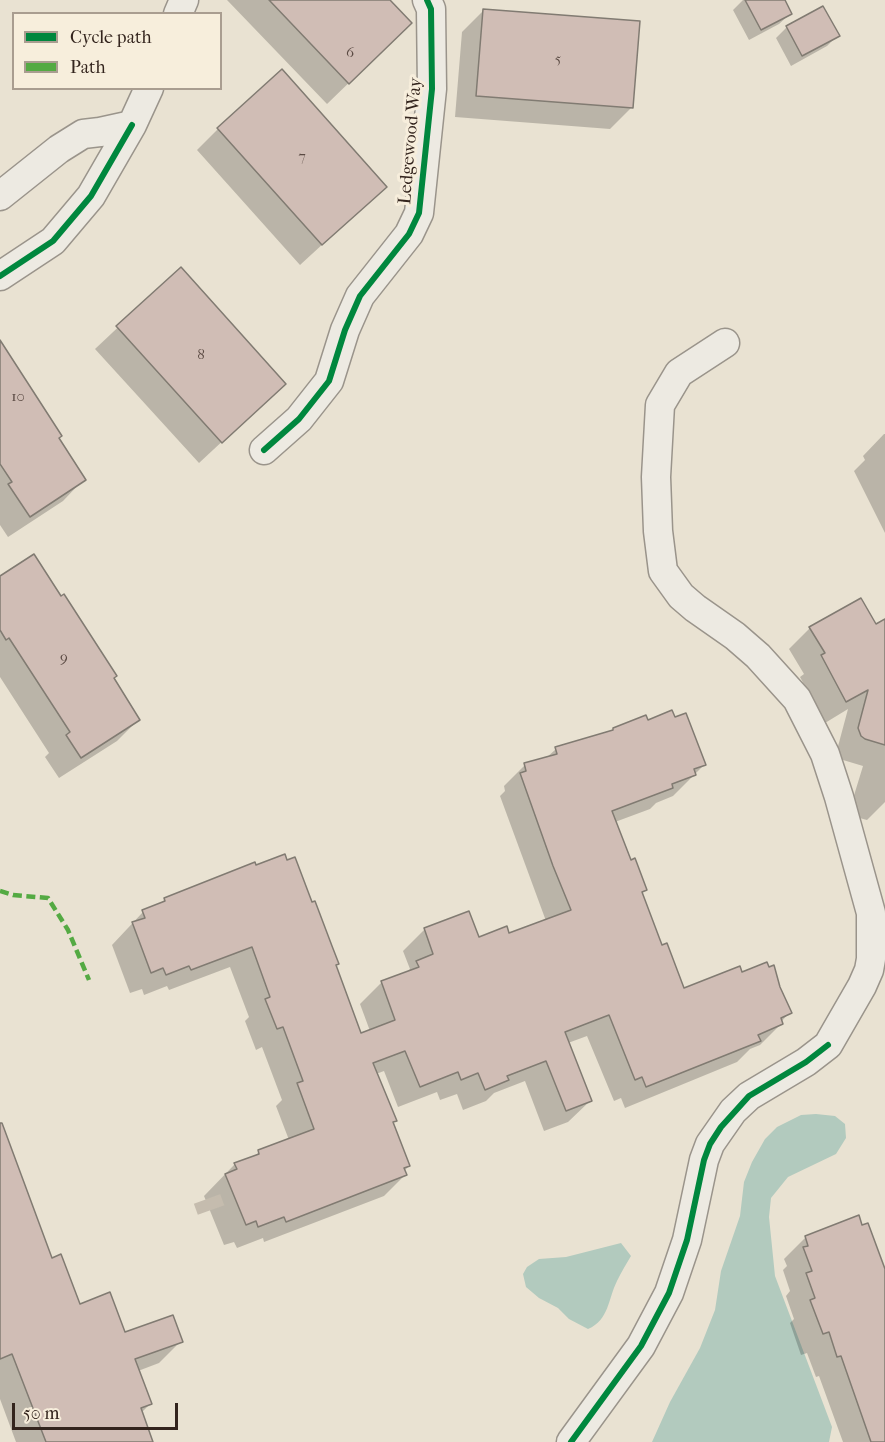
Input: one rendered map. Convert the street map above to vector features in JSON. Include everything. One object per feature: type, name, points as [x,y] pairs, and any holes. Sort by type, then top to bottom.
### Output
[{"type":"street","name":"Ledgewood Way","points":[[264,450],[299,419],[329,381],[345,330],[360,296],[410,234],[419,213],[432,89],[431,9],[427,0]]},
{"type":"street","points":[[0,276],[53,241],[91,196],[132,124],[147,90]]},
{"type":"street","points":[[0,196],[59,149],[83,134],[132,124]]},
{"type":"street","points":[[571,1442],[641,1346],[669,1293],[687,1240],[704,1161],[710,1144],[721,1127],[749,1096],[806,1062],[828,1045],[853,1004],[869,970],[872,913],[825,754],[797,699],[758,656],[681,596],[663,571],[658,531],[656,477],[660,405],[679,373],[725,343]]},
{"type":"shaded area","points":[[801,1115],[835,1116],[845,1124],[846,1138],[836,1154],[788,1177],[771,1198],[769,1217],[775,1276],[832,1427],[829,1442],[652,1442],[670,1402],[700,1348],[715,1310],[721,1271],[740,1216],[744,1182],[752,1162],[765,1139],[777,1127]]},
{"type":"shaded area","points":[[621,1243],[631,1256],[617,1281],[604,1315],[588,1329],[569,1319],[558,1308],[539,1298],[526,1287],[523,1274],[527,1267],[539,1259],[566,1257]]},
{"type":"building","points":[[269,0],[390,0],[412,23],[349,84]]},
{"type":"building","points":[[745,0],[785,0],[792,14],[761,30]]},
{"type":"building","points":[[823,6],[840,36],[802,56],[786,26]]},
{"type":"building","points":[[483,9],[640,21],[633,108],[476,96]]},
{"type":"building","points":[[282,69],[387,187],[322,245],[217,128]]},
{"type":"building","points":[[181,267],[286,384],[222,443],[116,326]]},
{"type":"building","points":[[0,340],[62,436],[59,438],[86,480],[30,517],[8,484],[12,482],[0,464]]},
{"type":"building","points":[[34,554],[61,596],[64,594],[117,676],[114,678],[140,720],[81,758],[66,735],[70,732],[9,638],[6,640],[0,630],[0,576]]},
{"type":"building","points":[[861,598],[876,624],[885,619],[885,745],[865,739],[858,728],[868,690],[846,702],[821,655],[825,653],[809,627]]},
{"type":"building","points":[[672,710],[675,717],[686,713],[706,765],[694,769],[696,775],[672,784],[673,788],[612,811],[631,860],[635,858],[647,890],[642,892],[662,945],[667,943],[684,988],[740,966],[742,972],[767,962],[769,967],[774,965],[780,987],[792,1013],[781,1018],[783,1024],[758,1035],[761,1041],[646,1087],[642,1077],[635,1080],[609,1015],[565,1032],[592,1101],[566,1111],[546,1061],[507,1076],[509,1080],[485,1090],[478,1073],[461,1080],[458,1072],[420,1087],[405,1051],[373,1063],[397,1121],[393,1122],[410,1166],[404,1168],[407,1175],[286,1222],[284,1217],[258,1227],[256,1221],[246,1225],[225,1174],[237,1169],[234,1163],[259,1154],[258,1150],[314,1129],[297,1083],[303,1081],[283,1027],[277,1029],[265,999],[270,997],[252,947],[191,970],[189,966],[166,975],[163,968],[151,973],[132,922],[145,918],[142,910],[165,901],[164,898],[255,862],[256,865],[285,854],[287,860],[295,857],[339,964],[336,965],[361,1033],[395,1020],[381,981],[419,967],[416,961],[433,954],[424,928],[469,911],[479,937],[507,926],[509,933],[571,910],[520,773],[526,771],[524,763],[557,754],[555,747],[613,730],[613,728],[646,715],[648,720]]},
{"type":"building","points":[[0,1123],[2,1123],[52,1258],[61,1254],[80,1304],[110,1292],[125,1332],[173,1315],[183,1342],[135,1359],[152,1404],[141,1408],[153,1442],[46,1442],[12,1354],[0,1359]]},
{"type":"building","points":[[859,1215],[862,1225],[868,1223],[885,1269],[885,1442],[871,1442],[841,1356],[837,1357],[829,1332],[823,1334],[810,1300],[815,1298],[806,1273],[812,1271],[803,1247],[808,1246],[805,1236]]},
{"type":"tunnel","points":[[207,1199],[211,1210]]},
{"type":"marked path","points":[[0,891],[13,895],[48,898],[68,930],[89,980]]},
{"type":"cycle path","points":[[264,450],[299,419],[329,381],[345,330],[360,296],[409,234],[419,213],[432,89],[431,9],[427,0]]},
{"type":"cycle path","points":[[0,276],[53,241],[91,196],[132,125]]},
{"type":"cycle path","points":[[571,1442],[641,1346],[669,1293],[687,1240],[704,1160],[710,1144],[721,1127],[749,1096],[806,1062],[828,1045]]}]
